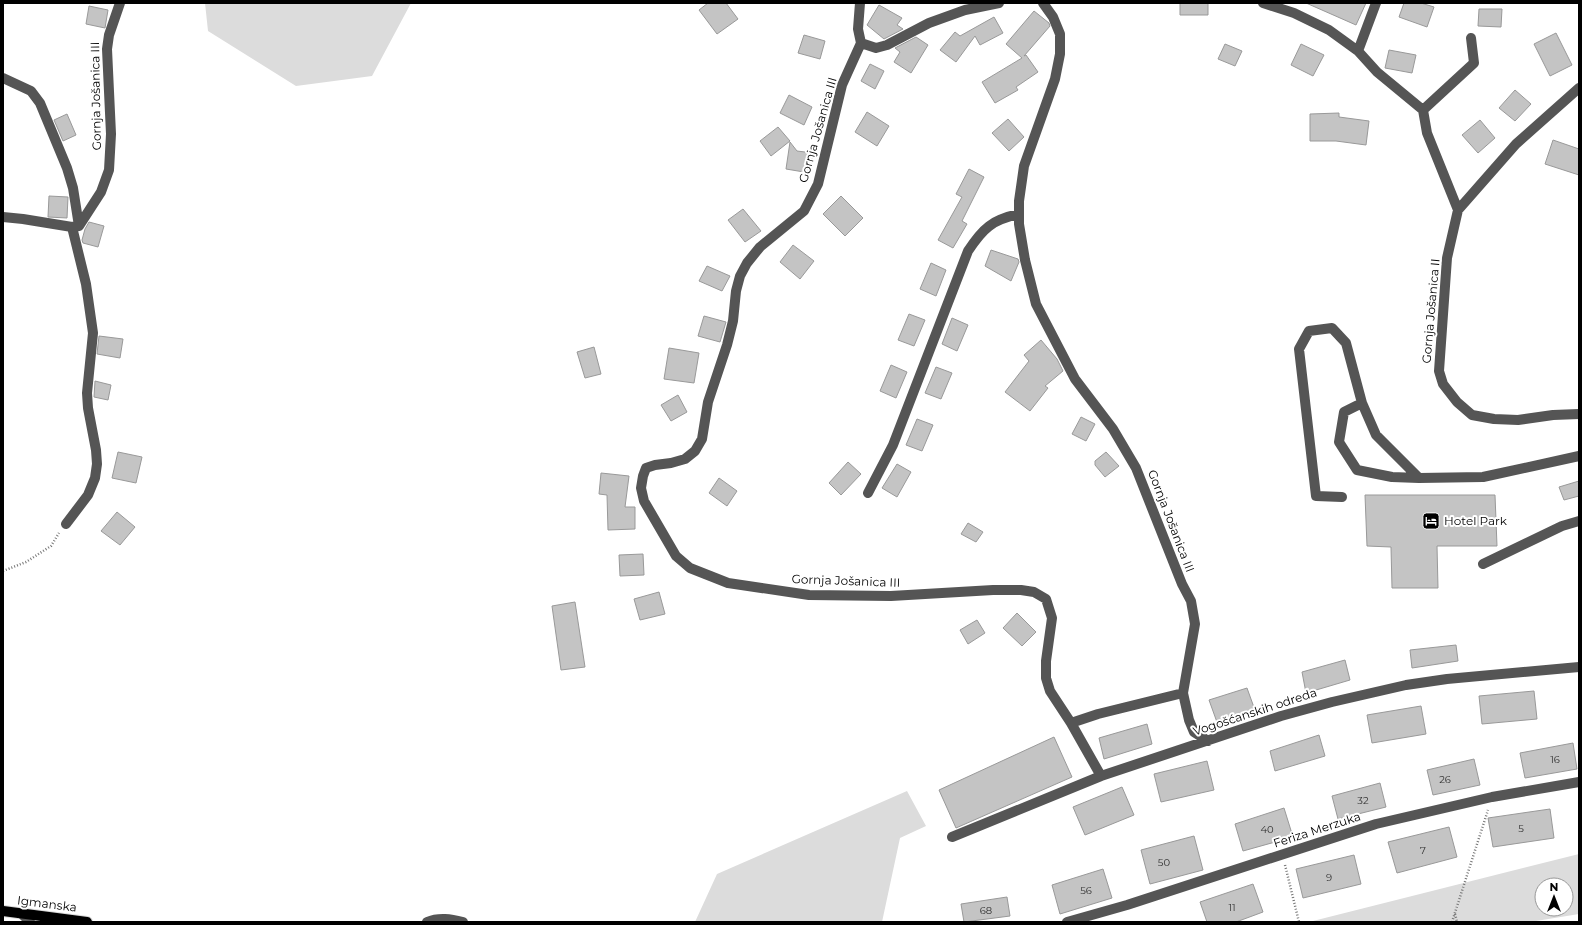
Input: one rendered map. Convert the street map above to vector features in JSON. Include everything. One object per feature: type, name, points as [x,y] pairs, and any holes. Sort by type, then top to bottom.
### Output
[{"type":"main road","name":"Igmanska","points":[[3,911],[87,922]]},
{"type":"street","name":"Gornja Jošanica III","points":[[76,227],[101,192],[109,170],[111,134],[106,49],[109,35],[120,3]]},
{"type":"street","points":[[860,3],[858,29],[861,43],[876,48],[887,45],[929,23],[965,10],[999,3]]},
{"type":"street","name":"Gornja Jošanica III","points":[[1043,3],[1053,17],[1060,34],[1060,54],[1055,79],[1024,166],[1019,201],[1019,224],[1025,260],[1036,304],[1075,379],[1113,429],[1136,468],[1182,584],[1191,602],[1195,624],[1183,693],[1189,720],[1194,732],[1208,741]]},
{"type":"street","points":[[1264,3],[1294,13],[1329,30],[1358,51],[1377,72],[1423,110],[1427,133],[1458,210]]},
{"type":"street","points":[[1358,51],[1376,3]]},
{"type":"street","points":[[1423,110],[1474,64],[1471,38]]},
{"type":"street","name":"Gornja Jošanica III","points":[[861,43],[842,85],[818,184],[804,211],[760,247],[747,263],[740,276],[736,291],[733,321],[708,402],[702,439],[695,451],[685,458],[671,463],[654,465],[646,468],[641,488],[644,501],[676,556],[690,568],[728,583],[810,595],[891,596],[1021,590],[1034,592],[1046,599],[1052,618],[1046,661],[1046,678],[1050,691],[1071,723],[1101,776]]},
{"type":"street","points":[[3,78],[31,92],[40,103],[67,168],[73,188],[77,252],[86,284],[93,333],[87,393],[97,464],[95,478],[88,495],[66,524]]},
{"type":"street","name":"Gornja Jošanica II","points":[[1579,88],[1516,144],[1458,210],[1448,258],[1439,371],[1443,384],[1457,402],[1472,415],[1494,419],[1518,420],[1553,415],[1579,414]]},
{"type":"street","points":[[868,493],[894,445],[968,251],[979,234],[993,223],[1006,217],[1019,214]]},
{"type":"street","points":[[3,217],[76,227]]},
{"type":"street","points":[[1342,497],[1316,496],[1299,349],[1309,331],[1332,328],[1346,343],[1362,403],[1376,435],[1420,478]]},
{"type":"street","points":[[1362,403],[1344,412],[1339,442],[1357,470],[1392,477],[1483,477],[1579,456]]},
{"type":"street","points":[[1482,564],[1562,526],[1579,521]]},
{"type":"street","name":"Vogošćanskih odreda","points":[[952,836],[1101,776],[1281,716],[1332,702],[1406,685],[1447,679],[1579,667]]},
{"type":"street","points":[[1071,723],[1111,710],[1183,693]]},
{"type":"street","name":"Feriza Merzuka","points":[[1067,922],[1127,905],[1376,824],[1492,797],[1579,782]]},
{"type":"street","points":[[22,914],[30,922]]},
{"type":"street","points":[[427,922],[435,919],[463,922]]},
{"type":"path","points":[[3,570],[26,562],[50,546],[66,524]]},
{"type":"path","points":[[1452,922],[1492,797]]},
{"type":"path","points":[[1283,855],[1299,922]]},
{"type":"path","points":[[1455,914],[1457,922]]},
{"type":"shaded area","points":[[205,3],[411,3],[372,76],[296,86],[208,31]]},
{"type":"shaded area","points":[[907,791],[926,826],[900,838],[882,922],[695,922],[717,874]]},
{"type":"shaded area","points":[[1579,854],[1579,914],[1574,915],[1574,877],[1534,877],[1534,917],[1561,917],[1530,922],[1309,922]]},
{"type":"building","points":[[708,3],[726,3],[738,19],[717,34],[699,10]]},
{"type":"building","points":[[1180,3],[1208,3],[1208,15],[1180,15]]},
{"type":"building","points":[[1306,3],[1366,3],[1356,25]]},
{"type":"building","points":[[1404,3],[1421,3],[1434,7],[1427,27],[1399,17]]},
{"type":"building","points":[[879,5],[902,18],[897,25],[903,29],[884,39],[867,25]]},
{"type":"building","points":[[89,6],[108,10],[105,28],[86,24]]},
{"type":"building","points":[[1479,9],[1502,9],[1501,27],[1478,26]]},
{"type":"building","points":[[1034,11],[1049,23],[1050,26],[1024,56],[1026,55],[1038,72],[1016,87],[1018,90],[995,103],[982,82],[1022,58],[1006,44]]},
{"type":"building","points":[[994,17],[1003,33],[980,45],[975,36],[956,62],[940,50],[955,32],[960,36]]},
{"type":"building","points":[[1556,33],[1572,65],[1550,76],[1534,44]]},
{"type":"building","points":[[804,35],[825,41],[820,59],[798,53]]},
{"type":"building","points":[[916,37],[928,45],[911,73],[894,62],[900,52],[895,48]]},
{"type":"building","points":[[1225,44],[1242,51],[1235,66],[1218,59]]},
{"type":"building","points":[[1301,44],[1324,55],[1313,76],[1291,65]]},
{"type":"building","points":[[1389,50],[1416,55],[1412,73],[1385,68]]},
{"type":"building","points":[[870,64],[884,71],[875,89],[861,81]]},
{"type":"building","points":[[1515,90],[1531,104],[1515,121],[1499,108]]},
{"type":"building","points":[[789,95],[812,107],[804,125],[780,113]]},
{"type":"building","points":[[867,112],[889,126],[877,146],[855,132]]},
{"type":"building","points":[[1339,113],[1339,117],[1369,121],[1366,145],[1336,141],[1310,141],[1310,114]]},
{"type":"building","points":[[67,114],[76,135],[63,141],[54,120]]},
{"type":"building","points":[[1008,119],[1024,137],[1009,151],[992,133]]},
{"type":"building","points":[[1480,120],[1495,138],[1478,153],[1462,135]]},
{"type":"building","points":[[778,127],[790,141],[771,156],[760,141]]},
{"type":"building","points":[[1553,140],[1579,149],[1579,175],[1545,164]]},
{"type":"building","points":[[790,142],[797,151],[813,153],[810,173],[786,169]]},
{"type":"building","points":[[969,169],[984,177],[962,221],[967,224],[953,248],[938,240],[962,197],[956,194]]},
{"type":"building","points":[[49,196],[68,197],[67,218],[48,217]]},
{"type":"building","points":[[841,196],[863,218],[845,236],[823,214]]},
{"type":"building","points":[[743,209],[761,231],[745,242],[728,220]]},
{"type":"building","points":[[89,222],[104,226],[98,247],[83,243],[82,240],[85,229]]},
{"type":"building","points":[[793,245],[814,261],[800,279],[780,262]]},
{"type":"building","points":[[991,250],[1018,259],[1019,262],[1011,281],[985,266]]},
{"type":"building","points":[[931,263],[946,270],[936,296],[920,289]]},
{"type":"building","points":[[707,266],[730,276],[722,291],[699,281]]},
{"type":"building","points":[[909,314],[925,320],[914,346],[898,340]]},
{"type":"building","points":[[704,316],[726,322],[720,342],[698,336]]},
{"type":"building","points":[[952,318],[968,325],[957,351],[942,344]]},
{"type":"building","points":[[99,336],[123,339],[120,358],[97,354]]},
{"type":"building","points":[[1041,340],[1057,359],[1063,371],[1045,386],[1048,388],[1030,411],[1005,392],[1029,361],[1024,355]]},
{"type":"building","points":[[594,347],[601,374],[585,378],[577,352]]},
{"type":"building","points":[[669,348],[699,353],[694,383],[664,379]]},
{"type":"building","points":[[891,365],[907,372],[896,398],[880,391]]},
{"type":"building","points":[[936,367],[952,373],[941,399],[925,393]]},
{"type":"building","points":[[95,381],[111,385],[108,400],[94,397]]},
{"type":"building","points":[[678,395],[687,412],[671,421],[661,405]]},
{"type":"building","points":[[1081,417],[1095,424],[1086,441],[1072,434]]},
{"type":"building","points":[[917,419],[933,425],[922,451],[906,445]]},
{"type":"building","points":[[118,452],[142,457],[136,483],[112,478]]},
{"type":"building","points":[[1106,452],[1119,466],[1105,477],[1095,465],[1095,461]]},
{"type":"building","points":[[848,462],[861,474],[841,495],[829,483]]},
{"type":"building","points":[[897,464],[911,472],[897,497],[882,488]]},
{"type":"building","points":[[601,473],[629,476],[625,507],[635,507],[635,529],[608,530],[607,495],[599,494]]},
{"type":"building","points":[[719,478],[737,491],[727,506],[709,493]]},
{"type":"building","points":[[1579,481],[1579,496],[1564,500],[1559,487]]},
{"type":"building","name":"Hotel Park","points":[[1365,495],[1495,495],[1497,546],[1437,546],[1438,588],[1392,588],[1391,547],[1367,546]]},
{"type":"building","points":[[117,512],[135,527],[120,545],[101,531]]},
{"type":"building","points":[[968,523],[983,532],[976,542],[961,534]]},
{"type":"building","points":[[643,554],[644,575],[620,576],[619,555]]},
{"type":"building","points":[[659,592],[665,614],[640,620],[634,599]]},
{"type":"building","points":[[575,602],[585,667],[561,670],[552,606]]},
{"type":"building","points":[[1017,613],[1036,632],[1022,646],[1003,628]]},
{"type":"building","points":[[977,620],[985,633],[968,644],[960,630]]},
{"type":"building","points":[[1456,645],[1458,661],[1412,668],[1410,650]]},
{"type":"building","points":[[1345,660],[1350,680],[1306,693],[1302,672]]},
{"type":"building","points":[[1247,688],[1256,713],[1218,725],[1209,700]]},
{"type":"building","points":[[1534,691],[1537,719],[1482,724],[1479,696]]},
{"type":"building","points":[[1421,706],[1426,734],[1372,743],[1367,715]]},
{"type":"building","points":[[1147,724],[1152,744],[1104,759],[1099,738]]},
{"type":"building","points":[[1319,735],[1325,756],[1275,771],[1270,751]]},
{"type":"building","points":[[1054,737],[1072,777],[956,828],[939,790]]},
{"type":"building","points":[[1573,743],[1577,769],[1525,778],[1520,753]]},
{"type":"building","points":[[1474,759],[1480,785],[1433,795],[1427,770]]},
{"type":"building","points":[[1207,761],[1214,790],[1161,802],[1154,774]]},
{"type":"building","points":[[1380,783],[1386,807],[1338,819],[1332,796]]},
{"type":"building","points":[[1122,787],[1134,815],[1085,835],[1073,807]]},
{"type":"building","points":[[1284,808],[1293,837],[1243,851],[1235,824]]},
{"type":"building","points":[[1550,809],[1554,838],[1493,847],[1488,818]]},
{"type":"building","points":[[1449,827],[1457,857],[1397,873],[1388,842]]},
{"type":"building","points":[[1194,836],[1203,870],[1150,884],[1141,850]]},
{"type":"building","points":[[1354,855],[1361,884],[1303,898],[1296,869]]},
{"type":"building","points":[[1103,869],[1112,898],[1060,914],[1052,885]]},
{"type":"building","points":[[1253,884],[1263,912],[1236,922],[1207,922],[1200,902]]},
{"type":"building","points":[[1007,897],[1010,916],[964,922],[961,904]]},
{"type":"place","name":"Hotel Park","points":[[1431,521]]}]
